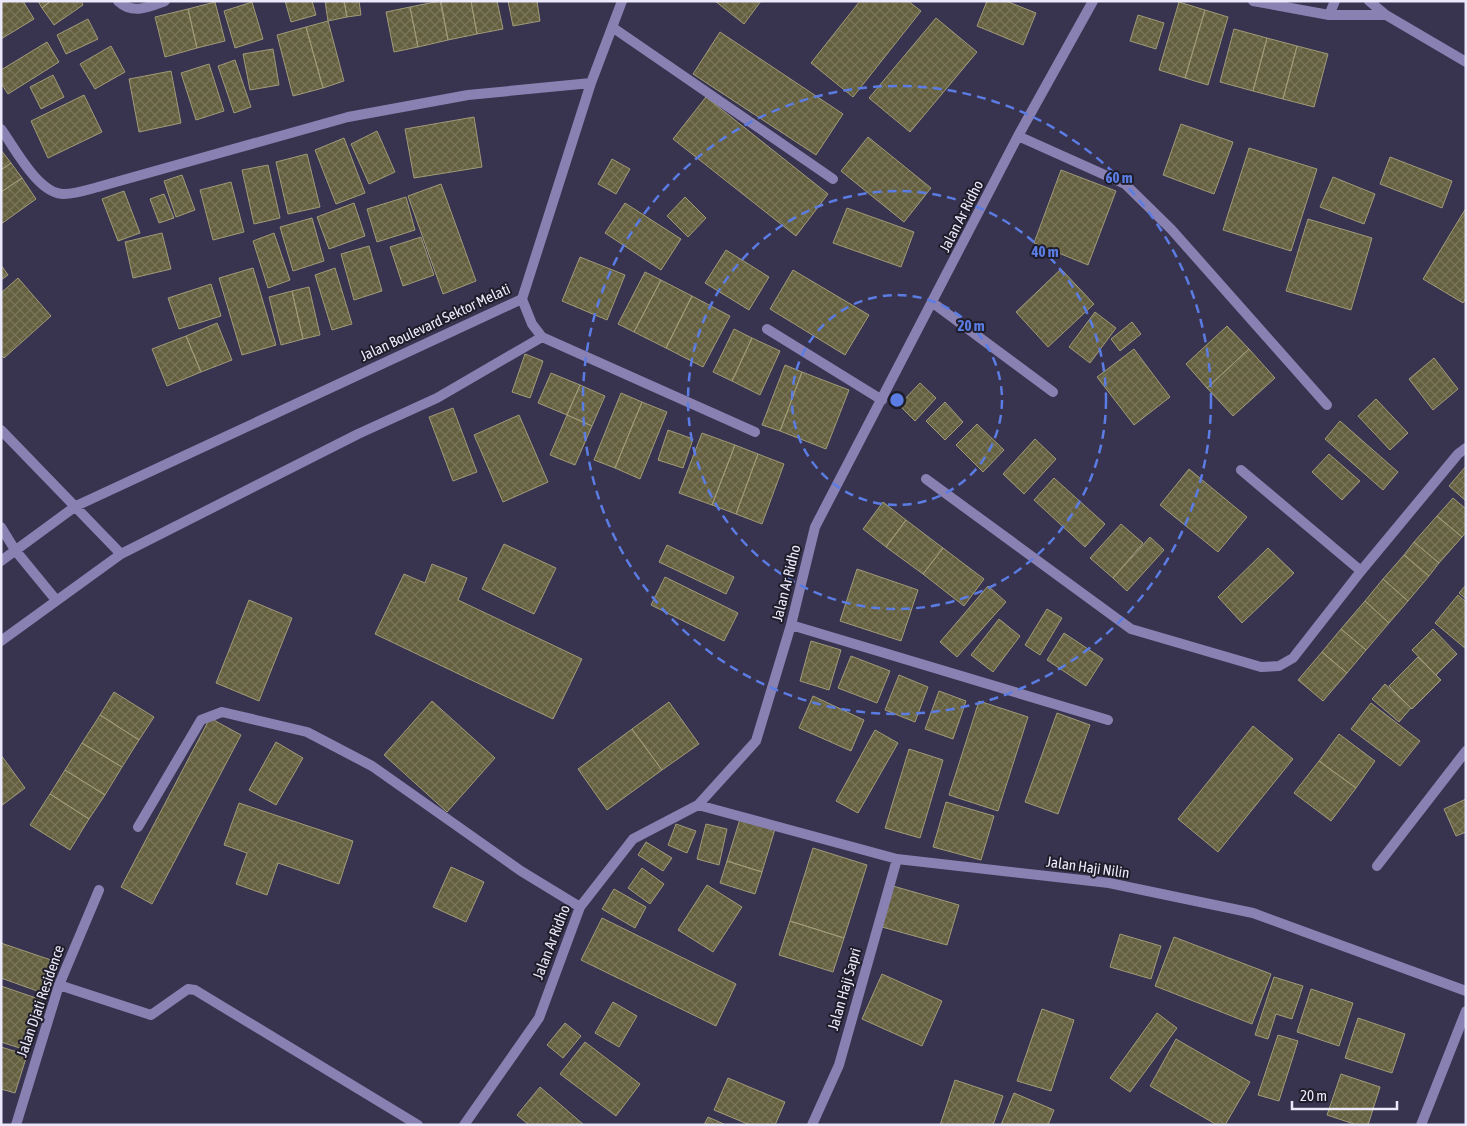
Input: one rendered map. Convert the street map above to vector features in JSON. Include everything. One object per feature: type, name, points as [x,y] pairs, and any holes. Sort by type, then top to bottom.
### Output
[{"type":"street","points":[[118,1],[132,9],[143,9],[165,1]]},
{"type":"street","name":"Jalan Boulevard Sektor Melati","points":[[1,561],[76,506],[522,298],[591,84],[622,1]]},
{"type":"street","name":"Jalan Ar Ridho","points":[[464,1125],[539,1018],[580,907],[633,839],[698,805],[756,741],[791,625],[815,527],[933,303],[1018,136],[1093,1]]},
{"type":"street","points":[[1252,1],[1329,15],[1386,15]]},
{"type":"street","points":[[1329,15],[1335,1]]},
{"type":"street","points":[[1369,1],[1386,15],[1466,62]]},
{"type":"street","points":[[612,27],[833,179]]},
{"type":"street","points":[[1,129],[40,184],[54,192],[63,194],[98,187],[348,117],[468,95],[591,84]]},
{"type":"street","points":[[1018,136],[1125,184],[1171,229],[1327,405]]},
{"type":"street","points":[[522,298],[532,324],[542,337],[755,432]]},
{"type":"street","points":[[933,303],[1053,392]]},
{"type":"street","points":[[767,329],[882,400]]},
{"type":"street","points":[[1,641],[121,554],[358,434],[437,398],[542,337]]},
{"type":"street","points":[[1,430],[121,554]]},
{"type":"street","points":[[926,479],[1131,630],[1261,667],[1279,666],[1293,658],[1361,571],[1458,454],[1466,448]]},
{"type":"street","points":[[1241,470],[1361,571]]},
{"type":"street","points":[[1,527],[15,550],[56,600]]},
{"type":"street","points":[[791,625],[1108,720]]},
{"type":"street","points":[[138,827],[201,720],[222,712],[307,732],[372,766],[521,871],[580,907]]},
{"type":"street","points":[[1377,866],[1466,751]]},
{"type":"street","name":"Jalan Haji Nilin","points":[[698,805],[897,859],[1109,883],[1254,913],[1466,991]]},
{"type":"street","name":"Jalan Haji Sapri","points":[[812,1125],[839,1065],[852,1012],[897,859]]},
{"type":"street","name":"Jalan Djati Residence","points":[[16,1125],[59,985],[99,890]]},
{"type":"street","points":[[59,985],[151,1015],[188,989],[195,990],[418,1125]]},
{"type":"street","points":[[1421,1125],[1466,1011]]},
{"type":"building","points":[[1,1],[23,1],[34,19],[1,39]]},
{"type":"building","points":[[38,1],[51,1],[42,8]]},
{"type":"building","points":[[51,1],[81,1],[83,5],[54,25],[42,8]]},
{"type":"building","points":[[285,1],[312,1],[316,15],[291,22]]},
{"type":"building","points":[[325,1],[344,1],[347,17],[328,21]]},
{"type":"building","points":[[344,1],[359,1],[361,15],[347,17]]},
{"type":"building","points":[[440,1],[448,40],[418,47],[410,7]]},
{"type":"building","points":[[441,1],[471,1],[477,34],[448,40]]},
{"type":"building","points":[[471,1],[497,1],[503,29],[477,34]]},
{"type":"building","points":[[508,1],[537,1],[540,21],[513,26]]},
{"type":"building","points":[[715,1],[761,1],[744,24]]},
{"type":"building","points":[[860,1],[908,1],[921,11],[853,97],[811,63]]},
{"type":"building","points":[[987,1],[1006,1],[1036,13],[1023,45],[977,26]]},
{"type":"building","points":[[215,2],[225,41],[197,48],[188,9]]},
{"type":"building","points":[[252,2],[263,39],[235,48],[224,11]]},
{"type":"building","points":[[1179,2],[1205,10],[1185,78],[1159,70]]},
{"type":"building","points":[[410,7],[418,47],[394,52],[386,12]]},
{"type":"building","points":[[188,9],[197,48],[165,57],[155,17]]},
{"type":"building","points":[[1205,10],[1228,17],[1208,85],[1185,78]]},
{"type":"building","points":[[1138,15],[1164,23],[1156,49],[1130,41]]},
{"type":"building","points":[[936,18],[977,52],[910,132],[869,98]]},
{"type":"building","points":[[88,19],[98,39],[66,54],[57,35]]},
{"type":"building","points":[[328,21],[344,81],[323,88],[306,27]]},
{"type":"building","points":[[306,27],[323,88],[293,96],[277,35]]},
{"type":"building","points":[[1234,29],[1267,38],[1253,91],[1220,82]]},
{"type":"building","points":[[720,32],[843,114],[816,155],[693,74]]},
{"type":"building","points":[[1267,38],[1297,46],[1283,99],[1253,91]]},
{"type":"building","points":[[47,42],[59,62],[8,94],[1,83],[1,70]]},
{"type":"building","points":[[111,46],[125,72],[95,89],[80,64]]},
{"type":"building","points":[[1297,46],[1328,54],[1314,107],[1283,99]]},
{"type":"building","points":[[273,49],[279,85],[250,90],[243,54]]},
{"type":"building","points":[[235,60],[251,107],[234,113],[218,66]]},
{"type":"building","points":[[209,64],[224,111],[196,120],[181,73]]},
{"type":"building","points":[[171,71],[181,123],[139,132],[129,79]]},
{"type":"building","points":[[53,75],[64,97],[41,109],[30,87]]},
{"type":"building","points":[[84,95],[102,132],[48,158],[31,121]]},
{"type":"building","points":[[706,97],[828,194],[796,236],[673,139]]},
{"type":"building","points":[[474,117],[482,167],[414,178],[405,129]]},
{"type":"building","points":[[1181,124],[1233,142],[1214,194],[1163,175]]},
{"type":"building","points":[[377,131],[395,172],[369,184],[351,144]]},
{"type":"building","points":[[868,137],[931,188],[904,222],[841,171]]},
{"type":"building","points":[[344,138],[365,193],[336,204],[315,150]]},
{"type":"building","points":[[1249,148],[1317,169],[1291,251],[1223,230]]},
{"type":"building","points":[[1,150],[11,163],[1,170]]},
{"type":"building","points":[[307,154],[320,207],[288,214],[276,162]]},
{"type":"building","points":[[1390,157],[1452,181],[1442,208],[1380,184]]},
{"type":"building","points":[[612,159],[630,169],[616,194],[598,184]]},
{"type":"building","points":[[11,163],[22,178],[1,192],[1,170]]},
{"type":"building","points":[[268,165],[280,218],[254,224],[242,170]]},
{"type":"building","points":[[1061,170],[1116,191],[1088,265],[1034,243]]},
{"type":"building","points":[[182,175],[195,210],[176,217],[164,181]]},
{"type":"building","points":[[1333,177],[1375,194],[1364,224],[1320,207]]},
{"type":"building","points":[[22,178],[36,199],[1,224],[1,192]]},
{"type":"building","points":[[231,182],[244,232],[213,240],[200,190]]},
{"type":"building","points":[[441,184],[476,281],[443,294],[408,196]]},
{"type":"building","points":[[124,191],[140,233],[118,241],[102,199]]},
{"type":"building","points":[[164,194],[174,218],[159,223],[150,199]]},
{"type":"building","points":[[406,197],[415,230],[377,242],[367,209]]},
{"type":"building","points":[[685,197],[706,218],[688,237],[667,216]]},
{"type":"building","points":[[354,203],[365,236],[329,249],[317,217]]},
{"type":"building","points":[[625,203],[681,239],[661,270],[605,233]]},
{"type":"building","points":[[847,208],[914,232],[901,267],[833,243]]},
{"type":"building","points":[[1466,208],[1466,298],[1463,303],[1423,279]]},
{"type":"building","points":[[312,218],[324,261],[293,271],[280,227]]},
{"type":"building","points":[[1308,219],[1372,238],[1351,310],[1286,291]]},
{"type":"building","points":[[162,233],[171,269],[133,278],[125,242]]},
{"type":"building","points":[[274,233],[290,280],[268,288],[253,241]]},
{"type":"building","points":[[421,237],[434,275],[403,286],[390,247]]},
{"type":"building","points":[[369,246],[382,291],[354,300],[341,254]]},
{"type":"building","points":[[726,250],[769,277],[749,310],[705,283]]},
{"type":"building","points":[[580,257],[625,275],[607,320],[562,301]]},
{"type":"building","points":[[1,265],[8,275],[1,280]]},
{"type":"building","points":[[253,268],[276,345],[242,355],[219,278]]},
{"type":"building","points":[[335,268],[352,324],[332,330],[315,275]]},
{"type":"building","points":[[1061,269],[1094,304],[1048,347],[1016,312]]},
{"type":"building","points":[[793,270],[869,315],[845,355],[770,309]]},
{"type":"building","points":[[645,272],[661,280],[634,332],[618,324]]},
{"type":"building","points":[[18,278],[51,316],[4,358],[1,355],[1,293]]},
{"type":"building","points":[[661,280],[692,296],[666,348],[634,332]]},
{"type":"building","points":[[211,284],[221,316],[179,329],[168,298]]},
{"type":"building","points":[[309,287],[320,335],[303,339],[292,291]]},
{"type":"building","points":[[292,291],[303,339],[281,345],[269,297]]},
{"type":"building","points":[[692,296],[730,316],[703,367],[666,348]]},
{"type":"building","points":[[1095,312],[1116,328],[1090,363],[1069,347]]},
{"type":"building","points":[[1132,322],[1141,334],[1120,351],[1111,339]]},
{"type":"building","points":[[217,323],[232,360],[201,372],[186,336]]},
{"type":"building","points":[[1227,326],[1249,349],[1207,388],[1186,364]]},
{"type":"building","points":[[734,329],[752,338],[732,381],[713,372]]},
{"type":"building","points":[[186,336],[201,372],[167,386],[152,349]]},
{"type":"building","points":[[752,338],[780,351],[760,395],[732,381]]},
{"type":"building","points":[[1134,349],[1170,397],[1134,425],[1097,377]]},
{"type":"building","points":[[1249,349],[1275,378],[1233,416],[1207,388]]},
{"type":"building","points":[[525,354],[543,361],[530,398],[512,392]]},
{"type":"building","points":[[1434,358],[1458,389],[1433,410],[1409,379]]},
{"type":"building","points":[[785,365],[802,372],[780,431],[762,425]]},
{"type":"building","points":[[802,372],[849,390],[826,449],[780,431]]},
{"type":"building","points":[[551,373],[580,385],[567,415],[538,403]]},
{"type":"building","points":[[920,383],[936,398],[915,421],[899,405]]},
{"type":"building","points":[[580,385],[605,396],[592,426],[567,415]]},
{"type":"building","points":[[621,393],[642,402],[615,468],[594,460]]},
{"type":"building","points":[[1376,399],[1408,433],[1390,450],[1358,416]]},
{"type":"building","points":[[642,402],[667,412],[640,479],[615,468]]},
{"type":"building","points":[[945,402],[963,422],[945,440],[926,421]]},
{"type":"building","points":[[453,408],[477,472],[453,481],[429,417]]},
{"type":"building","points":[[519,415],[548,482],[503,502],[474,435]]},
{"type":"building","points":[[567,415],[592,426],[575,465],[550,455]]},
{"type":"building","points":[[1340,421],[1398,472],[1383,490],[1325,439]]},
{"type":"building","points":[[977,424],[1004,450],[983,472],[956,445]]},
{"type":"building","points":[[668,430],[693,439],[683,468],[658,460]]},
{"type":"building","points":[[702,433],[735,445],[712,505],[679,493]]},
{"type":"building","points":[[1035,439],[1056,459],[1024,494],[1003,474]]},
{"type":"building","points":[[735,445],[758,454],[736,514],[712,505]]},
{"type":"building","points":[[758,454],[784,464],[762,524],[736,514]]},
{"type":"building","points":[[1329,454],[1360,481],[1342,500],[1312,472]]},
{"type":"building","points":[[1466,466],[1466,501],[1449,486]]},
{"type":"building","points":[[1189,469],[1247,517],[1218,552],[1160,505]]},
{"type":"building","points":[[1054,478],[1105,524],[1085,547],[1034,500]]},
{"type":"building","points":[[1453,498],[1466,509],[1466,532],[1462,537],[1437,516]]},
{"type":"building","points":[[883,502],[906,520],[886,547],[863,529]]},
{"type":"building","points":[[1437,516],[1462,537],[1439,563],[1414,542]]},
{"type":"building","points":[[906,520],[943,548],[923,574],[886,547]]},
{"type":"building","points":[[1121,524],[1143,543],[1113,578],[1090,558]]},
{"type":"building","points":[[1150,537],[1164,550],[1127,591],[1113,578]]},
{"type":"building","points":[[1414,542],[1439,563],[1429,576],[1404,555]]},
{"type":"building","points":[[504,544],[556,568],[534,614],[482,589]]},
{"type":"building","points":[[667,545],[734,577],[726,594],[659,562]]},
{"type":"building","points":[[943,548],[984,579],[964,606],[923,574]]},
{"type":"building","points":[[1268,548],[1294,573],[1242,623],[1218,597]]},
{"type":"building","points":[[1404,555],[1429,576],[1408,601],[1383,579]]},
{"type":"building","points":[[432,564],[467,578],[458,600],[582,659],[553,719],[375,634],[404,574],[425,583]]},
{"type":"building","points":[[857,569],[918,590],[901,641],[840,621]]},
{"type":"building","points":[[665,577],[738,613],[724,641],[651,605]]},
{"type":"building","points":[[1383,579],[1408,601],[1389,623],[1365,601]]},
{"type":"building","points":[[1466,585],[1466,599],[1459,593]]},
{"type":"building","points":[[988,586],[1006,602],[957,657],[940,642]]},
{"type":"building","points":[[1458,595],[1466,602],[1466,649],[1435,623]]},
{"type":"building","points":[[249,600],[292,618],[259,701],[216,683]]},
{"type":"building","points":[[1365,601],[1389,623],[1366,650],[1341,629]]},
{"type":"building","points":[[1047,609],[1062,618],[1040,655],[1025,645]]},
{"type":"building","points":[[999,619],[1020,636],[993,672],[971,655]]},
{"type":"building","points":[[1341,629],[1366,650],[1347,673],[1322,652]]},
{"type":"building","points":[[1433,629],[1457,654],[1436,675],[1412,650]]},
{"type":"building","points":[[1064,633],[1103,659],[1086,686],[1047,660]]},
{"type":"building","points":[[811,641],[841,650],[829,690],[800,681]]},
{"type":"building","points":[[1322,652],[1347,673],[1323,701],[1298,680]]},
{"type":"building","points":[[851,656],[890,671],[877,703],[838,688]]},
{"type":"building","points":[[1418,657],[1441,680],[1412,709],[1389,686]]},
{"type":"building","points":[[899,675],[928,687],[915,722],[885,710]]},
{"type":"building","points":[[1385,684],[1411,708],[1399,722],[1372,699]]},
{"type":"building","points":[[939,691],[966,701],[953,739],[925,729]]},
{"type":"building","points":[[114,692],[154,717],[139,740],[100,715]]},
{"type":"building","points":[[813,696],[864,720],[851,751],[799,728]]},
{"type":"building","points":[[432,701],[495,758],[447,812],[384,755]]},
{"type":"building","points":[[979,701],[1028,717],[998,811],[949,795]]},
{"type":"building","points":[[669,702],[699,744],[662,770],[632,729]]},
{"type":"building","points":[[1371,703],[1420,741],[1400,766],[1351,729]]},
{"type":"building","points":[[1057,713],[1090,725],[1058,814],[1025,802]]},
{"type":"building","points":[[100,715],[139,740],[122,767],[82,743]]},
{"type":"building","points":[[210,718],[241,735],[152,904],[121,887]]},
{"type":"building","points":[[1253,726],[1293,759],[1218,852],[1178,819]]},
{"type":"building","points":[[632,729],[662,770],[607,810],[578,769]]},
{"type":"building","points":[[875,730],[898,743],[858,813],[836,801]]},
{"type":"building","points":[[1339,734],[1375,761],[1356,788],[1319,761]]},
{"type":"building","points":[[276,742],[303,758],[276,805],[249,790]]},
{"type":"building","points":[[82,743],[122,767],[105,795],[65,770]]},
{"type":"building","points":[[909,749],[943,760],[920,838],[885,828]]},
{"type":"building","points":[[1,755],[25,788],[1,806]]},
{"type":"building","points":[[1319,761],[1356,788],[1331,821],[1294,793]]},
{"type":"building","points":[[65,770],[105,795],[89,819],[50,794]]},
{"type":"building","points":[[50,794],[89,819],[70,850],[30,825]]},
{"type":"building","points":[[1466,799],[1466,832],[1456,836],[1444,809]]},
{"type":"building","points":[[946,802],[994,816],[981,860],[933,847]]},
{"type":"building","points":[[239,803],[353,841],[339,884],[278,863],[267,895],[236,884],[247,853],[224,845]]},
{"type":"building","points":[[740,819],[775,829],[762,872],[727,861]]},
{"type":"building","points":[[676,824],[696,831],[687,853],[668,845]]},
{"type":"building","points":[[706,824],[727,829],[719,865],[697,859]]},
{"type":"building","points":[[646,842],[672,858],[663,871],[638,855]]},
{"type":"building","points":[[813,848],[867,865],[844,938],[790,921]]},
{"type":"building","points":[[727,861],[762,872],[755,894],[720,883]]},
{"type":"building","points":[[451,867],[484,882],[466,922],[433,907]]},
{"type":"building","points":[[642,868],[664,884],[650,904],[628,888]]},
{"type":"building","points":[[707,885],[742,907],[713,952],[678,930]]},
{"type":"building","points":[[893,886],[959,905],[947,945],[882,927]]},
{"type":"building","points":[[614,889],[646,907],[635,928],[602,909]]},
{"type":"building","points":[[602,918],[736,984],[716,1026],[581,960]]},
{"type":"building","points":[[790,921],[844,938],[833,972],[779,955]]},
{"type":"building","points":[[1120,934],[1161,946],[1151,979],[1110,967]]},
{"type":"building","points":[[1174,937],[1271,974],[1252,1024],[1155,986]]},
{"type":"building","points":[[1,943],[54,961],[43,993],[1,978]]},
{"type":"building","points":[[882,974],[942,1001],[922,1046],[862,1019]]},
{"type":"building","points":[[1274,977],[1303,986],[1292,1019],[1276,1014],[1268,1039],[1255,1035]]},
{"type":"building","points":[[1,986],[42,1000],[26,1050],[1,1042]]},
{"type":"building","points":[[1311,989],[1353,1003],[1339,1046],[1297,1032]]},
{"type":"building","points":[[613,1002],[637,1016],[619,1047],[595,1033]]},
{"type":"building","points":[[1042,1009],[1074,1020],[1051,1091],[1017,1081]]},
{"type":"building","points":[[1157,1013],[1177,1028],[1130,1092],[1110,1078]]},
{"type":"building","points":[[1358,1018],[1405,1034],[1392,1073],[1345,1058]]},
{"type":"building","points":[[565,1023],[581,1036],[563,1058],[547,1045]]},
{"type":"building","points":[[1278,1035],[1298,1041],[1279,1101],[1258,1095]]},
{"type":"building","points":[[1176,1039],[1250,1082],[1225,1125],[1217,1125],[1150,1086]]},
{"type":"building","points":[[585,1042],[640,1084],[616,1116],[560,1074]]},
{"type":"building","points":[[1,1047],[27,1055],[15,1093],[1,1089]]},
{"type":"building","points":[[1341,1074],[1380,1087],[1368,1125],[1357,1125],[1327,1115]]},
{"type":"building","points":[[728,1078],[785,1102],[775,1125],[750,1125],[714,1110]]},
{"type":"building","points":[[955,1080],[1003,1096],[993,1125],[940,1125]]},
{"type":"building","points":[[540,1087],[584,1125],[529,1125],[517,1115]]},
{"type":"building","points":[[1014,1093],[1054,1110],[1048,1125],[1001,1125]]},
{"type":"building","points":[[708,1117],[726,1125],[704,1125]]}]
